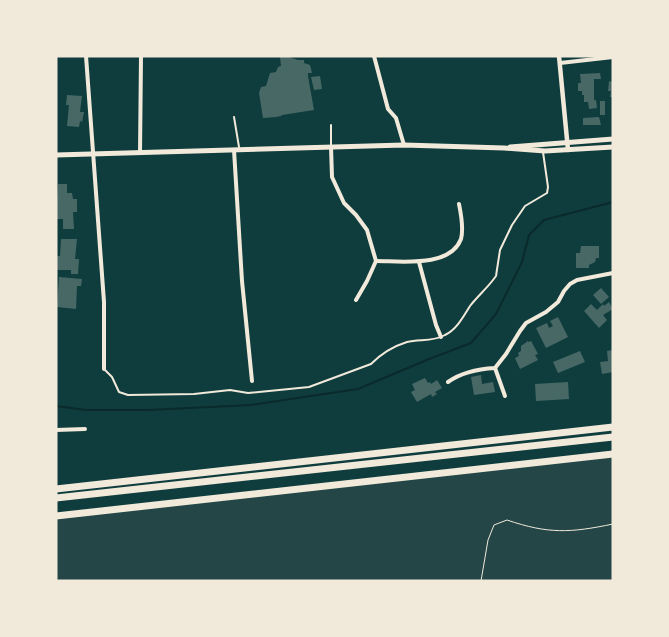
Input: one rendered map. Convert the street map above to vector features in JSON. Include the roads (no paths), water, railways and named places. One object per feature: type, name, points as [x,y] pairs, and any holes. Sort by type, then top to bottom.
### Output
[{"type":"highway","points":[[56,489],[613,427]]},
{"type":"highway","points":[[56,498],[613,437]]},
{"type":"highway","points":[[56,516],[613,454]]},
{"type":"main road","points":[[504,148],[613,140]]},
{"type":"main road","points":[[56,156],[404,145],[542,151],[613,147]]},
{"type":"street","points":[[86,56],[104,302],[104,369]]},
{"type":"street","points":[[140,153],[141,56]]},
{"type":"street","points":[[374,56],[388,109],[396,118],[404,145]]},
{"type":"street","points":[[559,56],[568,150]]},
{"type":"street","points":[[560,63],[613,57]]},
{"type":"street","points":[[331,147],[332,177],[344,203],[367,230],[376,261],[356,300]]},
{"type":"street","points":[[236,150],[242,281],[252,381]]},
{"type":"street","points":[[376,261],[419,262],[443,257],[454,251],[461,238],[462,221],[459,204]]},
{"type":"street","points":[[419,262],[441,337]]},
{"type":"street","points":[[495,368],[526,323],[546,312],[558,302],[570,284],[577,280],[613,273]]},
{"type":"street","points":[[448,382],[458,375],[479,368],[495,368]]},
{"type":"street","points":[[495,368],[505,396]]},
{"type":"street","points":[[56,430],[85,429]]},
{"type":"lane","points":[[234,117],[236,150]]},
{"type":"lane","points":[[331,124],[331,147]]},
{"type":"lane","points":[[104,369],[112,377],[119,392],[128,396],[230,390],[248,393],[309,387],[371,364],[379,356],[396,346],[408,342],[430,341],[441,337],[455,328],[496,276],[500,250],[512,225],[525,206],[547,192],[548,187],[542,144]]},
{"type":"waterway","points":[[56,406],[86,410],[149,410],[251,405],[358,389],[471,343],[496,314],[522,262],[529,235],[544,220],[613,202]]}]
